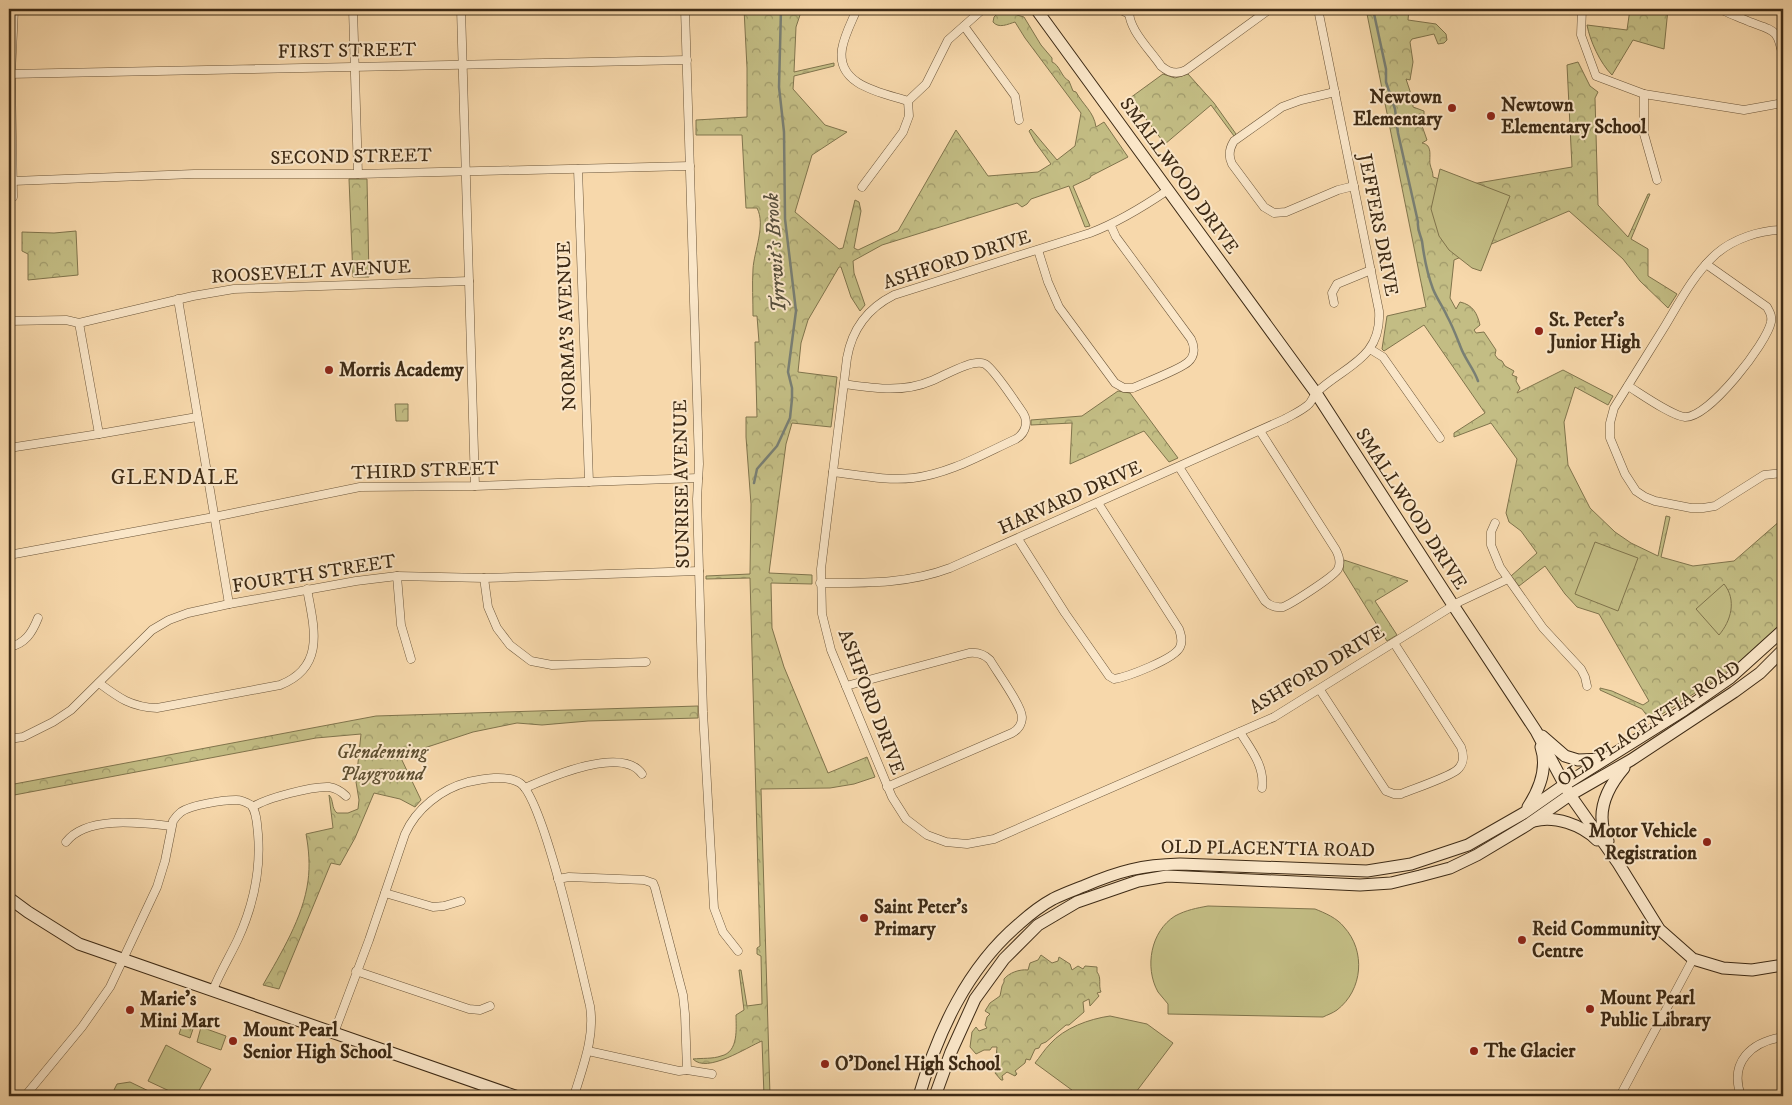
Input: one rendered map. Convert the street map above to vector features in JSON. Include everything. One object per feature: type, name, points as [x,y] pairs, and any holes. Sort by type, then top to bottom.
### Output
[{"type":"main road","name":"SMALLWOOD DRIVE","points":[[1036,9],[1316,393],[1536,731],[1567,790],[1618,863],[1659,929],[1693,959],[1723,968],[1752,970],[1783,965]]},
{"type":"main road","name":"OLD PLACENTIA ROAD","points":[[935,1096],[962,1024],[975,999],[1004,959],[1038,925],[1077,902],[1138,881],[1167,876],[1360,885],[1391,883],[1450,868],[1527,825],[1606,758],[1684,710],[1730,678],[1783,630]]},
{"type":"main road","name":"OLD PLACENTIA ROAD","points":[[919,1096],[937,1045],[957,1000],[974,974],[991,951],[1014,928],[1052,899],[1114,874],[1133,868],[1158,864],[1367,871],[1411,864],[1468,845],[1567,790],[1631,760],[1734,692],[1760,673],[1783,650]]},
{"type":"main road","points":[[1536,731],[1565,756],[1578,760],[1606,758]]},
{"type":"main road","points":[[1524,813],[1541,784],[1543,753],[1536,731]]},
{"type":"main road","points":[[1618,863],[1603,833],[1600,820],[1609,788],[1631,760]]},
{"type":"main road","points":[[1527,825],[1536,820],[1553,820],[1578,826],[1591,833],[1618,863]]},
{"type":"main road","points":[[9,898],[79,944],[515,1096]]},
{"type":"street","points":[[13,197],[10,74],[14,9]]},
{"type":"street","points":[[353,9],[358,174]]},
{"type":"street","points":[[461,9],[475,486]]},
{"type":"street","name":"SUNRISE AVENUE","points":[[685,9],[699,444],[697,499],[703,712],[714,908],[723,932],[738,951]]},
{"type":"street","points":[[857,9],[842,47],[844,68],[852,79],[872,91],[908,101]]},
{"type":"street","points":[[908,101],[926,84],[944,45],[983,9]]},
{"type":"street","points":[[1118,9],[1129,11],[1132,26],[1161,66],[1174,73],[1186,70],[1270,9]]},
{"type":"street","name":"JEFFERS DRIVE","points":[[1316,393],[1357,362],[1370,348],[1377,334],[1379,317],[1318,9]]},
{"type":"street","points":[[1582,9],[1581,36],[1596,76],[1644,94],[1744,110],[1783,103]]},
{"type":"street","points":[[1724,11],[1773,30],[1780,42],[1783,58]]},
{"type":"street","points":[[964,26],[1015,96],[1020,120]]},
{"type":"street","name":"FIRST STREET","points":[[10,74],[687,60]]},
{"type":"street","points":[[1335,92],[1301,100],[1276,111],[1234,141],[1230,149],[1230,157],[1232,164],[1264,207],[1274,213],[1286,212],[1338,190],[1354,186]]},
{"type":"street","points":[[1644,94],[1644,134],[1657,180]]},
{"type":"street","points":[[862,187],[903,132],[909,116],[908,101]]},
{"type":"street","name":"SECOND STREET","points":[[13,181],[194,174],[358,174],[690,166]]},
{"type":"street","name":"NORMA'S AVENUE","points":[[578,169],[589,482]]},
{"type":"street","name":"ASHFORD DRIVE","points":[[1168,190],[1111,226],[899,293],[878,304],[862,320],[852,338],[848,351],[820,583],[825,628],[831,650],[887,787],[902,814],[921,832],[946,842],[974,844],[1001,836],[1286,712],[1453,606],[1508,580]]},
{"type":"street","points":[[1038,250],[1048,282],[1063,312],[1115,383],[1124,388],[1133,388],[1187,363],[1193,354],[1194,346],[1116,237],[1111,226]]},
{"type":"street","points":[[1783,230],[1751,235],[1739,240],[1724,248],[1706,264],[1686,290],[1614,408],[1610,423],[1610,438],[1630,484],[1636,491],[1655,501],[1690,508],[1715,506],[1764,475],[1783,473]]},
{"type":"street","points":[[1628,386],[1677,415],[1691,416],[1704,410],[1719,397],[1733,381],[1763,338],[1771,323],[1771,314],[1767,307],[1706,264]]},
{"type":"street","points":[[1334,303],[1333,290],[1336,284],[1371,270]]},
{"type":"street","name":"ROOSEVELT AVENUE","points":[[9,321],[66,320],[79,323],[178,299],[223,290],[252,287],[469,281]]},
{"type":"street","points":[[178,299],[228,604]]},
{"type":"street","points":[[79,323],[99,434]]},
{"type":"street","points":[[1370,348],[1382,357],[1440,438]]},
{"type":"street","points":[[833,472],[896,479],[933,474],[952,468],[1016,439],[1024,432],[1026,423],[1022,411],[991,370],[981,363],[970,364],[929,382],[905,388],[882,389],[844,384]]},
{"type":"street","name":"HARVARD DRIVE","points":[[820,583],[888,582],[924,576],[950,568],[1260,431],[1285,419],[1309,404],[1316,393]]},
{"type":"street","points":[[9,448],[197,417]]},
{"type":"street","points":[[1179,467],[1265,601],[1276,607],[1286,605],[1332,576],[1338,569],[1340,559],[1260,431]]},
{"type":"street","name":"THIRD STREET","points":[[9,555],[350,488],[369,486],[475,486],[698,478]]},
{"type":"street","points":[[1018,539],[1070,621],[1109,676],[1114,679],[1126,676],[1172,656],[1180,648],[1182,642],[1179,628],[1098,503]]},
{"type":"street","points":[[1495,522],[1491,532],[1491,545],[1497,561],[1508,580],[1543,628],[1581,669],[1587,686]]},
{"type":"street","name":"FOURTH STREET","points":[[9,739],[23,737],[53,722],[71,710],[152,630],[188,613],[356,580],[397,576],[484,578],[699,571]]},
{"type":"street","points":[[397,576],[401,625],[411,659]]},
{"type":"street","points":[[484,578],[488,608],[497,628],[510,645],[531,661],[552,665],[646,662]]},
{"type":"street","points":[[99,683],[122,700],[133,705],[144,708],[157,708],[288,682],[305,667],[314,644],[315,631],[307,589]]},
{"type":"street","points":[[9,647],[19,645],[27,638],[38,618]]},
{"type":"street","points":[[1320,690],[1380,785],[1386,791],[1401,794],[1455,772],[1462,763],[1461,747],[1394,643]]},
{"type":"street","points":[[846,686],[978,652],[990,660],[1021,711],[1022,722],[1015,732],[887,787]]},
{"type":"street","points":[[1240,732],[1261,768],[1262,788]]},
{"type":"street","points":[[525,788],[572,769],[600,764],[627,764],[636,768],[642,774]]},
{"type":"street","points":[[334,1033],[408,829],[424,808],[437,797],[458,786],[489,779],[517,781],[525,788],[545,832],[590,1006],[592,1029],[588,1051],[574,1096]]},
{"type":"street","points":[[253,807],[264,801],[284,795],[325,787],[339,790],[346,796]]},
{"type":"street","points":[[25,1096],[94,1012],[110,987],[160,879],[173,821],[178,814],[197,806],[236,800],[248,803],[253,807],[258,828],[259,846],[254,894],[243,927],[213,990]]},
{"type":"street","points":[[66,842],[79,830],[116,822],[171,826]]},
{"type":"street","points":[[558,878],[644,880],[650,881],[654,886],[684,1001],[687,1070]]},
{"type":"street","points":[[386,893],[433,907],[461,901]]},
{"type":"street","points":[[1620,1096],[1693,959]]},
{"type":"street","points":[[356,971],[469,1009],[480,1010],[490,1006]]},
{"type":"street","points":[[1741,1096],[1738,1074],[1744,1059],[1761,1042],[1783,1037]]},
{"type":"street","points":[[588,1051],[679,1071],[687,1070],[712,1074]]},
{"type":"green space","points":[[744,9],[802,9],[796,27],[794,72],[834,63],[834,66],[794,76],[793,89],[825,125],[847,132],[812,155],[795,212],[839,249],[843,248],[855,200],[859,202],[861,211],[854,248],[858,250],[898,231],[956,130],[988,176],[1038,172],[1051,164],[1035,142],[1029,131],[1031,129],[1057,160],[1075,146],[1081,113],[1015,22],[1001,26],[993,22],[994,17],[1002,9],[1013,9],[1013,11],[1017,12],[1017,15],[1024,17],[1041,45],[1052,58],[1052,62],[1069,81],[1073,91],[1076,92],[1091,113],[1096,127],[1104,122],[1128,157],[1073,186],[1090,226],[1085,227],[1069,186],[1031,199],[1022,207],[1017,203],[882,245],[853,261],[854,273],[865,305],[860,311],[851,297],[841,267],[839,267],[808,320],[801,343],[798,372],[837,377],[831,427],[792,423],[786,444],[769,573],[812,575],[812,584],[771,583],[772,628],[784,667],[828,773],[867,757],[875,777],[854,784],[830,788],[761,789],[770,1096],[764,1096],[762,1041],[717,1061],[699,1063],[693,1059],[711,1058],[727,1054],[734,1045],[736,1015],[744,1010],[739,970],[741,970],[747,1006],[762,1004],[761,956],[757,954],[757,948],[760,946],[750,578],[706,579],[706,576],[750,574],[751,504],[746,417],[757,417],[755,342],[759,342],[757,316],[753,316],[753,281],[760,222],[757,208],[746,208],[742,135],[696,135],[696,120],[747,117]]},
{"type":"green space","points":[[1366,9],[1409,9],[1408,20],[1436,24],[1446,34],[1447,40],[1444,43],[1438,44],[1434,34],[1412,39],[1410,42],[1413,62],[1410,80],[1406,79],[1413,100],[1413,107],[1424,111],[1424,115],[1419,115],[1422,116],[1421,123],[1427,140],[1422,143],[1428,146],[1430,151],[1433,177],[1460,186],[1572,167],[1567,65],[1578,62],[1590,86],[1598,92],[1595,98],[1598,205],[1628,237],[1648,194],[1650,194],[1631,239],[1648,249],[1648,276],[1677,294],[1668,308],[1640,281],[1623,259],[1569,211],[1454,260],[1450,298],[1456,309],[1460,302],[1474,310],[1480,325],[1474,330],[1476,333],[1484,332],[1496,350],[1495,355],[1498,359],[1514,371],[1512,375],[1517,377],[1516,381],[1520,388],[1517,393],[1563,370],[1613,396],[1608,405],[1575,387],[1564,422],[1568,465],[1590,508],[1615,532],[1631,543],[1658,556],[1666,516],[1670,517],[1661,557],[1693,566],[1734,561],[1783,520],[1783,621],[1769,636],[1737,663],[1651,721],[1642,709],[1600,690],[1600,688],[1612,691],[1643,705],[1649,701],[1599,614],[1577,607],[1545,566],[1519,586],[1511,576],[1537,553],[1521,531],[1509,522],[1506,513],[1517,459],[1491,423],[1454,437],[1454,433],[1485,413],[1424,325],[1384,351],[1382,349],[1387,316],[1426,307]]},
{"type":"green space","points":[[1630,9],[1668,9],[1664,49],[1633,40],[1612,75],[1596,51],[1587,25],[1627,30]]},
{"type":"green space","points":[[1163,74],[1175,78],[1188,74],[1214,103],[1236,134],[1234,136],[1211,105],[1165,144],[1130,98]]},
{"type":"green space","points":[[1440,169],[1510,196],[1481,271],[1472,268],[1449,250],[1439,236],[1431,209]]},
{"type":"green space","points":[[349,179],[367,179],[369,277],[353,277]]},
{"type":"green space","points":[[76,231],[78,275],[28,280],[28,254],[22,251],[22,232],[54,233]]},
{"type":"green space","points":[[1118,391],[1130,393],[1178,458],[1169,462],[1144,431],[1070,464],[1072,423],[1031,425],[1031,420],[1082,416]]},
{"type":"green space","points":[[395,404],[408,404],[408,421],[396,421]]},
{"type":"green space","points":[[1595,542],[1638,558],[1618,611],[1575,594]]},
{"type":"green space","points":[[1344,560],[1408,581],[1375,601],[1397,635],[1387,641],[1343,570]]},
{"type":"green space","points":[[1724,584],[1730,597],[1731,610],[1727,623],[1719,635],[1696,609]]},
{"type":"green space","name":"Glendenning Playground","points":[[698,706],[698,718],[588,721],[542,725],[517,723],[473,732],[400,756],[421,800],[415,807],[400,799],[374,793],[355,838],[340,865],[331,863],[279,989],[263,985],[290,935],[305,895],[309,864],[306,834],[333,828],[329,795],[337,813],[348,813],[358,809],[359,800],[356,782],[361,734],[316,738],[9,796],[9,785],[376,716]]},
{"type":"green space","points":[[1208,906],[1315,909],[1331,916],[1344,927],[1356,947],[1358,970],[1356,981],[1346,1002],[1337,1010],[1323,1017],[1168,1014],[1168,1004],[1158,992],[1151,972],[1152,950],[1155,940],[1160,931],[1175,916]]},
{"type":"green space","points":[[1041,955],[1052,963],[1058,961],[1059,957],[1070,964],[1072,970],[1078,966],[1083,969],[1085,966],[1097,967],[1101,992],[1097,993],[1099,996],[1090,1006],[1089,999],[1083,1002],[1084,1012],[1041,1044],[1039,1048],[1035,1049],[1030,1060],[1026,1059],[1025,1063],[1015,1071],[1017,1074],[1015,1076],[1007,1072],[1002,1076],[1003,1080],[1001,1080],[995,1073],[1000,1065],[996,1058],[997,1047],[992,1047],[990,1050],[984,1050],[976,1054],[970,1047],[972,1032],[976,1027],[979,1031],[987,1028],[985,1025],[990,1014],[985,1011],[990,1003],[1000,996],[1004,979],[1014,972],[1028,970],[1030,963],[1038,960]]},
{"type":"green space","points":[[1110,1016],[1147,1024],[1173,1043],[1133,1096],[1080,1096],[1035,1063],[1048,1046],[1062,1033],[1085,1022]]},
{"type":"green space","points":[[184,1020],[195,1023],[190,1038],[179,1034]]},
{"type":"green space","points":[[201,1027],[226,1036],[221,1050],[197,1042]]},
{"type":"green space","points":[[166,1045],[211,1069],[196,1096],[180,1096],[148,1081]]},
{"type":"green space","points":[[130,1082],[159,1096],[111,1096],[117,1084]]},
{"type":"waterway","name":"Tyrrwit's Brook","points":[[754,483],[757,469],[777,446],[790,418],[792,399],[792,388],[788,372],[796,311],[785,219],[784,132],[779,87],[781,9]]},
{"type":"waterway","points":[[1373,9],[1386,69],[1386,82],[1395,109],[1398,133],[1429,277],[1478,381]]},
{"type":"place","name":"Newtown Elementary","points":[[1452,108]]},
{"type":"place","name":"Newtown Elementary School","points":[[1491,116]]},
{"type":"place","name":"St. Peter's Junior High","points":[[1539,331]]},
{"type":"place","name":"Morris Academy","points":[[329,370]]},
{"type":"place","name":"Motor Vehicle Registration","points":[[1707,842]]},
{"type":"place","name":"Saint Peter's Primary","points":[[864,918]]},
{"type":"place","name":"Reid Community Centre","points":[[1522,940]]},
{"type":"place","name":"Mount Pearl Public Library","points":[[1590,1009]]},
{"type":"place","name":"Marie's Mini Mart","points":[[130,1010]]},
{"type":"place","name":"Mount Pearl Senior High School","points":[[233,1041]]},
{"type":"place","name":"The Glacier","points":[[1474,1051]]},
{"type":"place","name":"O’Donel High School","points":[[825,1064]]},
{"type":"district","name":"GLENDALE","points":[[175,478]]}]
